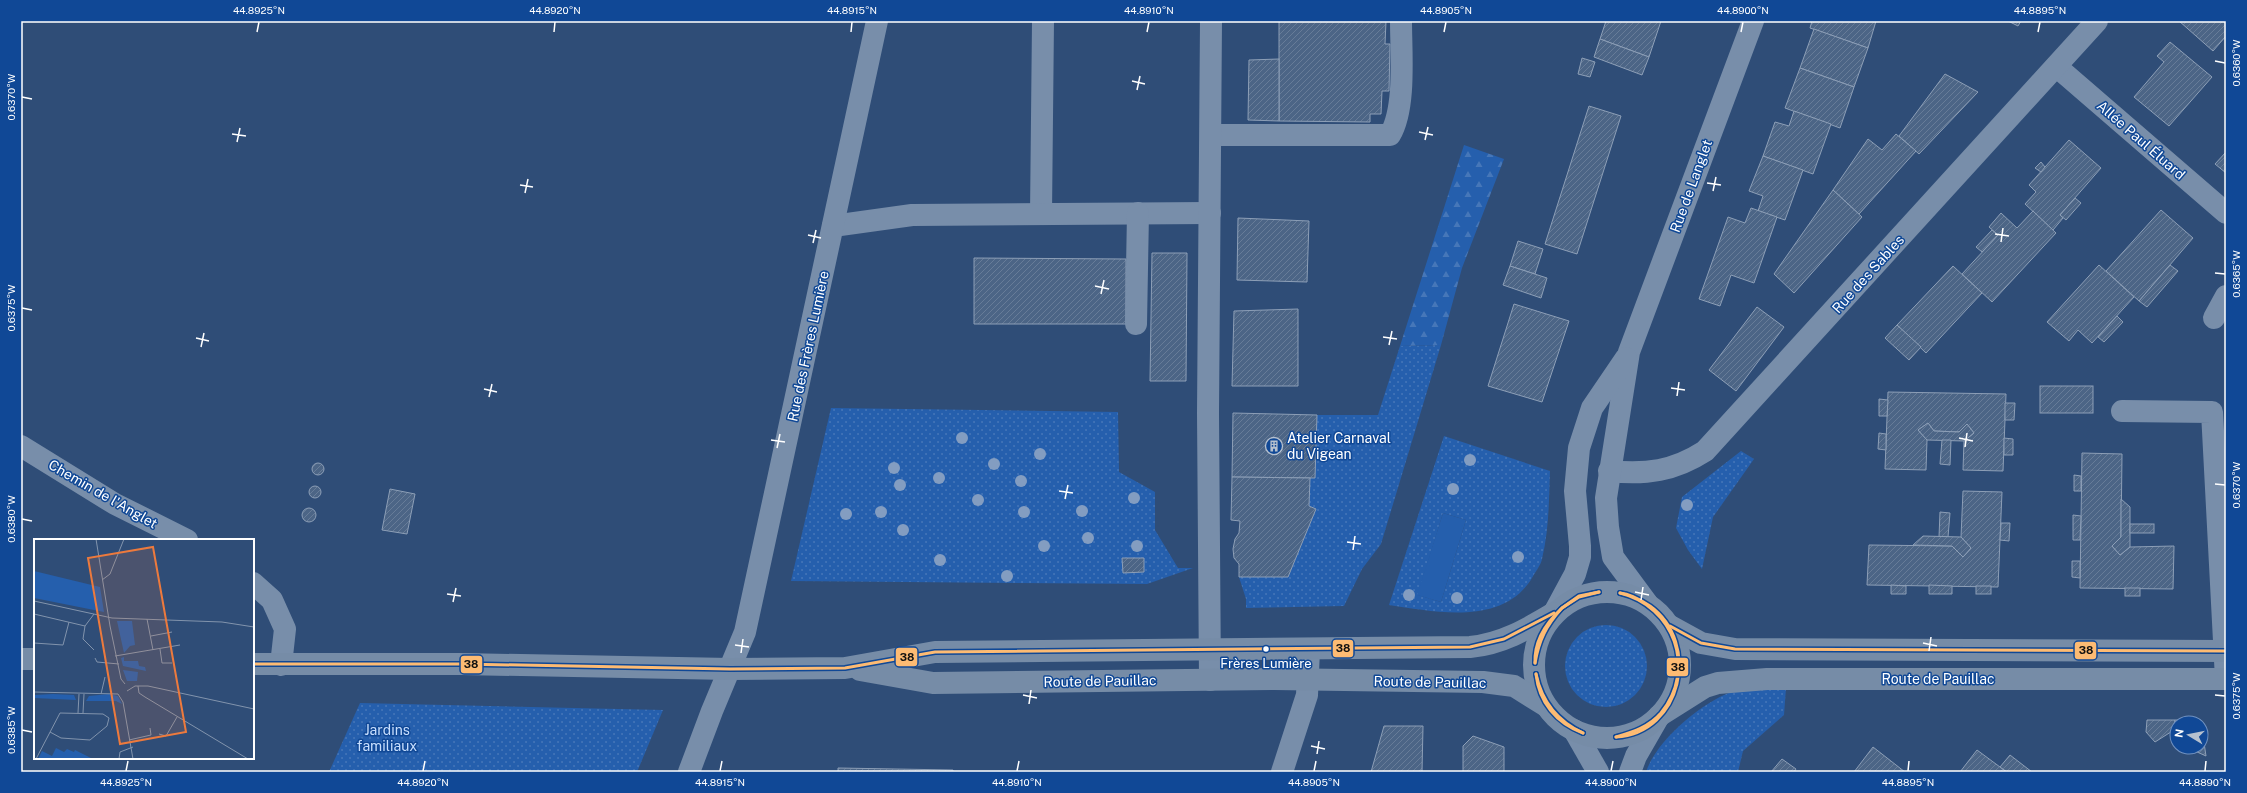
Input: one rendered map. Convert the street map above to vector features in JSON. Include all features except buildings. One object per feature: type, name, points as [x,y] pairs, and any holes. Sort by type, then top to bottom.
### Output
[{"type":"main road","points":[[1599,591],[1624,593],[1647,603],[1660,613],[1670,626],[1679,649],[1680,673],[1673,696],[1659,716],[1641,730],[1619,737],[1595,737],[1574,730],[1558,720],[1546,706],[1536,683],[1534,658],[1541,634],[1554,614],[1575,598],[1599,591]]},
{"type":"main road","name":"Route de Pauillac","points":[[254,664],[461,664],[730,669],[845,668],[935,652],[1309,650],[1485,646],[1516,636],[1554,614]]},
{"type":"main road","name":"Route de Pauillac","points":[[1670,626],[1700,643],[1735,649],[2225,651]]},
{"type":"main road","points":[[21,659],[34,659]]},
{"type":"main road","name":"Route de Pauillac","points":[[845,668],[933,683],[1308,679],[1483,682],[1514,686],[1546,706]]},
{"type":"main road","name":"Route de Pauillac","points":[[1659,716],[1705,687],[1718,682],[1767,679],[2226,679]]},
{"type":"street","name":"Rue des Frères Lumière","points":[[690,772],[745,632],[834,226],[877,21]]},
{"type":"street","points":[[1040,214],[1043,21]]},
{"type":"street","points":[[1210,680],[1208,568],[1211,21]]},
{"type":"street","points":[[1211,135],[1390,135],[1397,123],[1400,106],[1401,21]]},
{"type":"street","name":"Rue de Langlet","points":[[1647,603],[1614,557],[1608,527],[1606,498],[1609,471],[1630,352],[1753,21]]},
{"type":"street","name":"Rue des Sables","points":[[1609,471],[1630,474],[1652,472],[1686,463],[1705,451],[2057,67],[2097,21]]},
{"type":"street","name":"Allée Paul Éluard","points":[[2057,67],[2226,213]]},
{"type":"street","points":[[1136,324],[1138,213]]},
{"type":"street","points":[[834,226],[912,215],[1210,213]]},
{"type":"street","points":[[2214,318],[2226,296]]},
{"type":"street","name":"Rue de Langlet","points":[[1554,614],[1575,574],[1580,557],[1575,491],[1575,471],[1579,448],[1592,408],[1630,352]]},
{"type":"street","points":[[2122,411],[2212,412],[2226,679]]},
{"type":"street","name":"Chemin de l'Anglet","points":[[21,446],[115,504],[185,539]]},
{"type":"street","points":[[254,584],[272,600],[284,629],[281,665]]},
{"type":"street","points":[[1282,772],[1307,695],[1309,650]]},
{"type":"street","points":[[1630,772],[1636,756],[1659,716]]},
{"type":"street","points":[[1574,730],[1598,772]]},
{"type":"green space","points":[[1464,145],[1504,159],[1462,268],[1441,345],[1400,346]]},
{"type":"green space","points":[[1441,345],[1381,544],[1362,569],[1344,606],[1246,608],[1246,599],[1239,577],[1288,577],[1316,509],[1309,506],[1310,478],[1315,478],[1317,416],[1315,415],[1378,415],[1400,346]]},
{"type":"green space","points":[[831,408],[1118,412],[1119,472],[1155,492],[1155,530],[1178,568],[1193,568],[1147,584],[791,581]]},
{"type":"green space","points":[[1444,436],[1550,471],[1547,526],[1542,559],[1532,578],[1519,593],[1504,603],[1486,609],[1467,612],[1447,612],[1389,605]],"holes":[[[1443,513],[1466,520],[1441,602],[1418,595]]]},
{"type":"green space","points":[[1741,451],[1754,459],[1713,517],[1702,569],[1688,550],[1676,528],[1682,497]]},
{"type":"green space","points":[[1443,513],[1466,520],[1441,602],[1417,595]]},
{"type":"green space","points":[[1606,625],[1622,628],[1635,637],[1644,650],[1647,666],[1644,682],[1635,695],[1622,704],[1606,707],[1590,704],[1577,695],[1568,682],[1565,666],[1568,650],[1577,637],[1590,628]]},
{"type":"green space","points":[[1786,688],[1784,715],[1743,751],[1738,772],[1646,772],[1651,760],[1669,736],[1681,724],[1719,697],[1737,690]]},
{"type":"green space","name":"Jardins familiaux","points":[[360,703],[663,710],[637,772],[329,772]]},
{"type":"transit line","name":"38","points":[[1562,608],[1579,596],[1599,592]]},
{"type":"transit line","name":"38","points":[[1562,608],[1579,597],[1599,592]]},
{"type":"transit line","name":"38","points":[[1616,737],[1635,731],[1651,722],[1661,713],[1672,696],[1677,678],[1678,659],[1674,641],[1666,625],[1654,611],[1639,600],[1620,593]]},
{"type":"transit line","name":"38","points":[[1616,737],[1639,732],[1656,720],[1669,704],[1677,684],[1679,663],[1675,642],[1666,622],[1647,604],[1632,596],[1620,593]]},
{"type":"transit line","name":"38","points":[[1535,663],[1535,655],[1542,633],[1550,620],[1561,609]]},
{"type":"transit line","name":"38","points":[[1535,663],[1544,634],[1551,621],[1561,609]]},
{"type":"transit line","name":"38","points":[[254,664],[461,664],[730,669],[845,668],[935,652],[1470,647],[1504,639],[1554,613]]},
{"type":"transit line","name":"38","points":[[1670,626],[1701,643],[1735,649],[2226,651]]},
{"type":"transit line","name":"38","points":[[1536,674],[1542,693],[1552,710],[1566,723],[1583,733]]},
{"type":"transit line","name":"38","points":[[1536,674],[1541,694],[1550,710],[1565,724],[1583,733]]},
{"type":"place","name":"Atelier Carnaval du Vigean","points":[[1274,446]]},
{"type":"place","name":"Frères Lumière","points":[[1266,649]]}]
